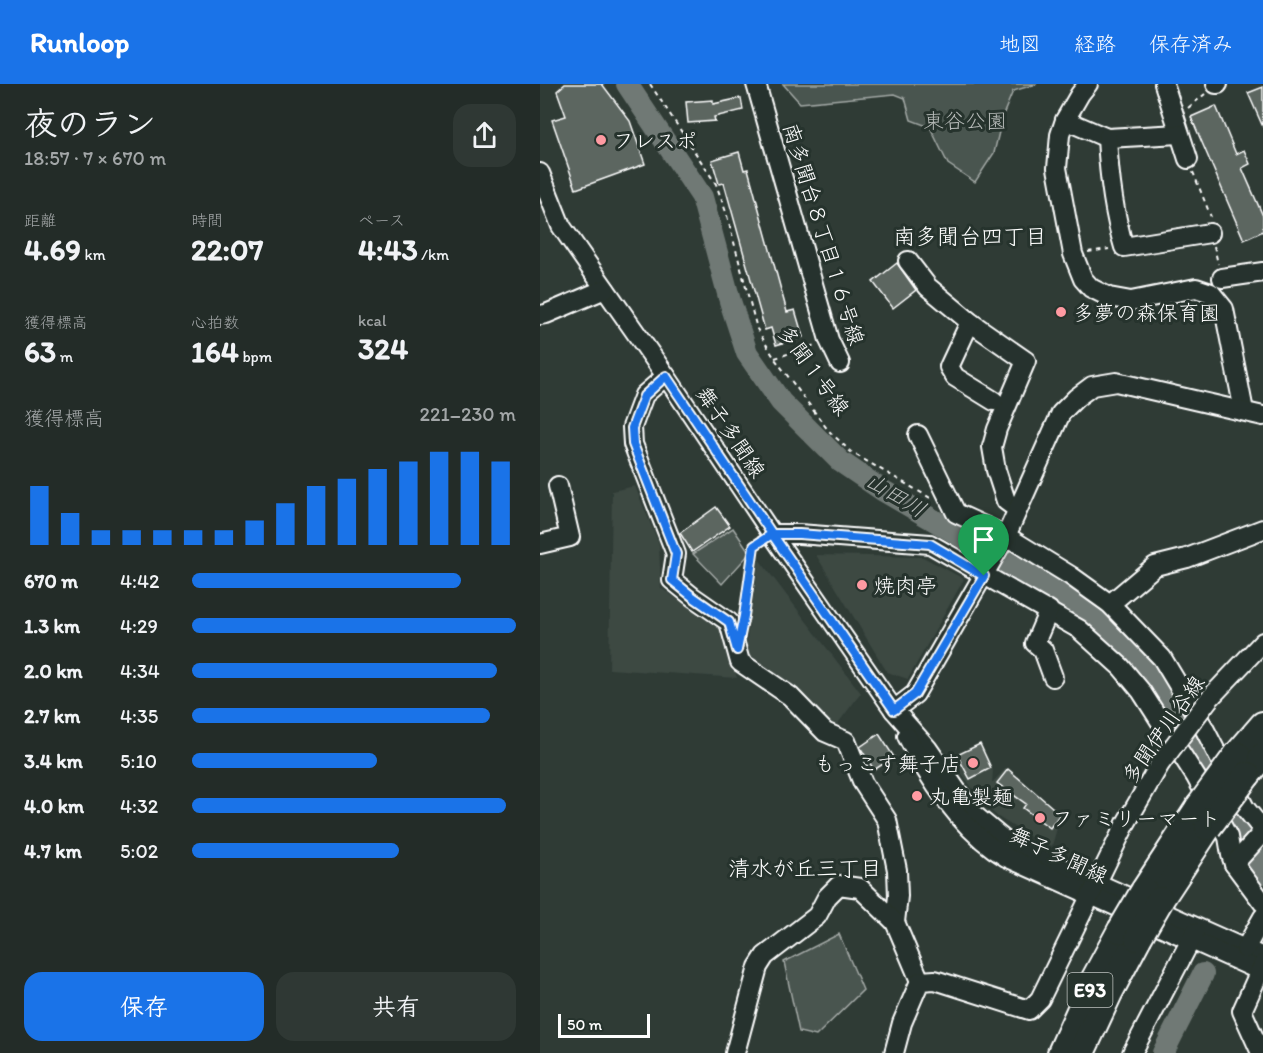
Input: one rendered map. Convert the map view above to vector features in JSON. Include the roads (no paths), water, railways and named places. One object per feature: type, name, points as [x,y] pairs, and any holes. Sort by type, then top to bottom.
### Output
[{"type":"highway","name":"E93","points":[[1061,1053],[1094,982],[1130,934],[1204,817],[1249,762],[1263,725]]},
{"type":"highway","name":"E93","points":[[1081,1053],[1109,993],[1130,934]]},
{"type":"street","name":"南多聞台８丁目１６号線","points":[[756,84],[830,340],[840,363]]},
{"type":"street","points":[[1088,84],[1065,120],[1060,135],[1057,168],[1073,254],[1083,279],[1091,288],[1109,297],[1131,301],[1196,288],[1211,293],[1224,309],[1244,411]]},
{"type":"street","points":[[1164,84],[1188,159]]},
{"type":"street","points":[[1065,120],[1107,138],[1179,134]]},
{"type":"street","points":[[1107,138],[1109,176],[1115,216],[1124,247],[1210,225]]},
{"type":"street","name":"舞子多聞線","points":[[540,173],[561,226],[894,710],[928,749],[973,813],[1009,844],[1093,889],[1262,966]]},
{"type":"street","points":[[908,261],[928,287],[970,322],[1026,361],[997,429],[992,447],[996,470],[1006,501],[1017,509]]},
{"type":"street","points":[[1222,278],[1263,273]]},
{"type":"street","points":[[540,315],[605,289]]},
{"type":"street","points":[[970,322],[949,367],[955,377],[994,400]]},
{"type":"street","points":[[666,376],[644,396],[632,428],[633,444],[676,554],[672,580],[729,622],[740,662],[790,696],[825,732],[846,741],[863,783],[887,820],[897,870],[898,896],[895,922]]},
{"type":"street","points":[[894,710],[915,694],[984,576],[1006,536],[1061,413],[1076,398],[1092,386],[1116,382],[1263,416]]},
{"type":"street","points":[[918,435],[956,513],[1006,536],[1071,576],[1110,604],[1162,658],[1204,728],[1245,808],[1263,831],[1234,864]]},
{"type":"street","points":[[540,544],[570,537],[558,486]]},
{"type":"street","points":[[1110,604],[1155,566],[1188,558],[1263,529]]},
{"type":"street","points":[[772,534],[930,544],[1079,629],[1121,667],[1141,691],[1196,777],[1223,827],[1228,837],[1234,864],[1263,903]]},
{"type":"street","points":[[1049,610],[1035,643],[1043,650],[1053,677]]},
{"type":"street","name":"多聞伊川谷線","points":[[920,981],[934,980],[1029,1010],[1040,999],[1126,824],[1160,764],[1209,699],[1263,642]]},
{"type":"street","points":[[735,1053],[758,967],[765,956],[818,916],[827,897],[839,885],[860,888],[895,922],[920,981],[902,1023],[894,1053]]},
{"type":"street","points":[[1245,949],[1263,917]]},
{"type":"street","points":[[1132,1053],[1193,934]]},
{"type":"street","name":"舞子多聞線","points":[[1193,934],[1245,949],[1262,966]]},
{"type":"street","points":[[1262,966],[1242,1011],[1262,1053]]},
{"type":"waterway","name":"山田川","points":[[627,84],[702,197],[730,301],[747,353],[781,402],[841,462],[882,490],[1088,610],[1137,656],[1166,690],[1241,826],[1263,873]]},
{"type":"waterway","points":[[1163,1053],[1203,974]]},
{"type":"place","name":"フレスポ","points":[[601,140]]},
{"type":"place","name":"多夢の森保育園","points":[[1061,312]]},
{"type":"place","name":"焼肉亭","points":[[862,585]]},
{"type":"place","name":"もっこす舞子店","points":[[973,763]]},
{"type":"place","name":"丸亀製麺","points":[[917,796]]},
{"type":"place","name":"ファミリーマート","points":[[1040,818]]},
{"type":"district","name":"南多聞台四丁目","points":[[970,236]]},
{"type":"district","name":"清水が丘三丁目","points":[[805,868]]},
{"type":"park label","name":"東谷公園","points":[[965,120]]}]
